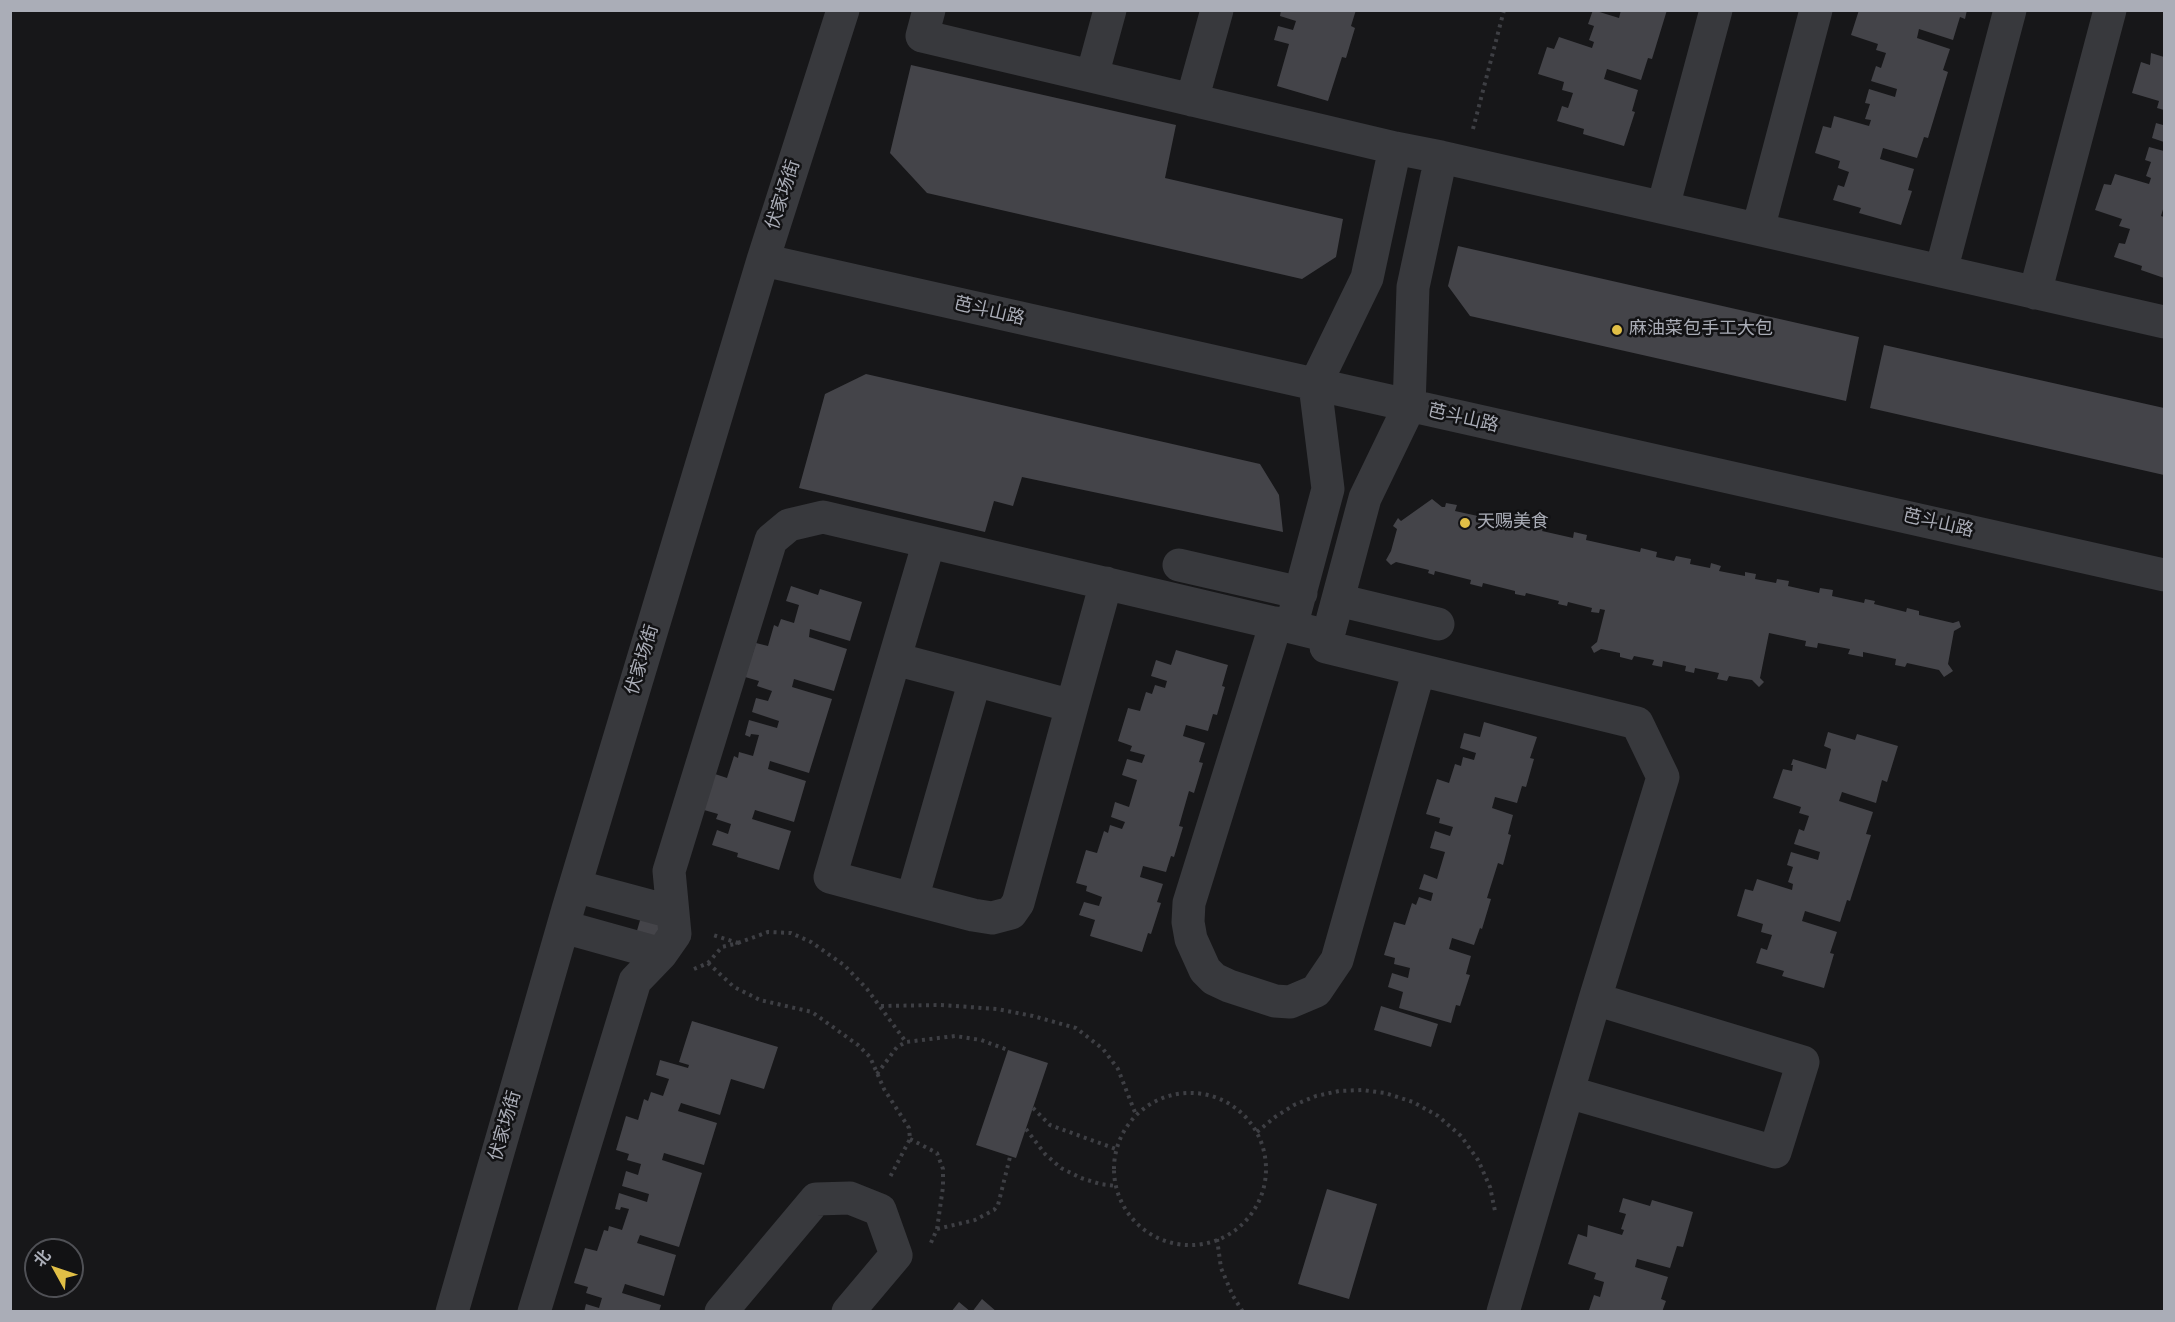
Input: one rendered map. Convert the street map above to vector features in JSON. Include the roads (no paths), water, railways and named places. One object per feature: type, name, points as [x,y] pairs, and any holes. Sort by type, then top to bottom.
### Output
[{"type":"street","name":"伏家场街","points":[[452,1311],[575,886],[763,260],[843,10]]},
{"type":"street","points":[[929,10],[922,36],[1395,148],[1453,159],[2164,322]]},
{"type":"street","points":[[1092,76],[1110,10]]},
{"type":"street","points":[[1192,100],[1217,10]]},
{"type":"street","points":[[1663,207],[1716,10]]},
{"type":"street","points":[[1758,229],[1815,10]]},
{"type":"street","points":[[1941,271],[2010,10]]},
{"type":"street","points":[[2035,293],[2110,10]]},
{"type":"street","points":[[1395,148],[1367,278],[1315,385],[1328,489],[1301,592],[1284,625],[1189,903],[1188,922],[1191,939],[1204,970],[1209,974],[1229,986],[1275,1002],[1290,1002],[1316,991],[1336,960],[1419,670]]},
{"type":"street","points":[[1453,159],[1413,287],[1409,407],[1365,498],[1326,647],[1637,723],[1664,777],[1595,999],[1503,1311]]},
{"type":"street","name":"芭斗山路","points":[[763,260],[2164,575]]},
{"type":"street","points":[[534,1311],[635,981],[661,954],[675,934],[669,871],[771,540],[789,525],[824,517],[1328,636]]},
{"type":"street","points":[[929,542],[830,877],[973,915],[992,918],[1011,913],[1018,903],[1106,583]]},
{"type":"street","points":[[1179,565],[1301,592]]},
{"type":"street","points":[[1338,600],[1438,624]]},
{"type":"street","points":[[895,658],[1072,706]]},
{"type":"street","points":[[912,899],[975,680]]},
{"type":"street","points":[[575,886],[672,912]]},
{"type":"street","points":[[564,927],[661,954]]},
{"type":"street","points":[[1568,1092],[1775,1152],[1803,1062],[1595,999]]},
{"type":"street","points":[[721,1311],[816,1199],[850,1198],[880,1210],[896,1255],[848,1311]]},
{"type":"place","name":"麻油菜包手工大包","points":[[1617,330]]},
{"type":"place","name":"天赐美食","points":[[1465,523]]}]
